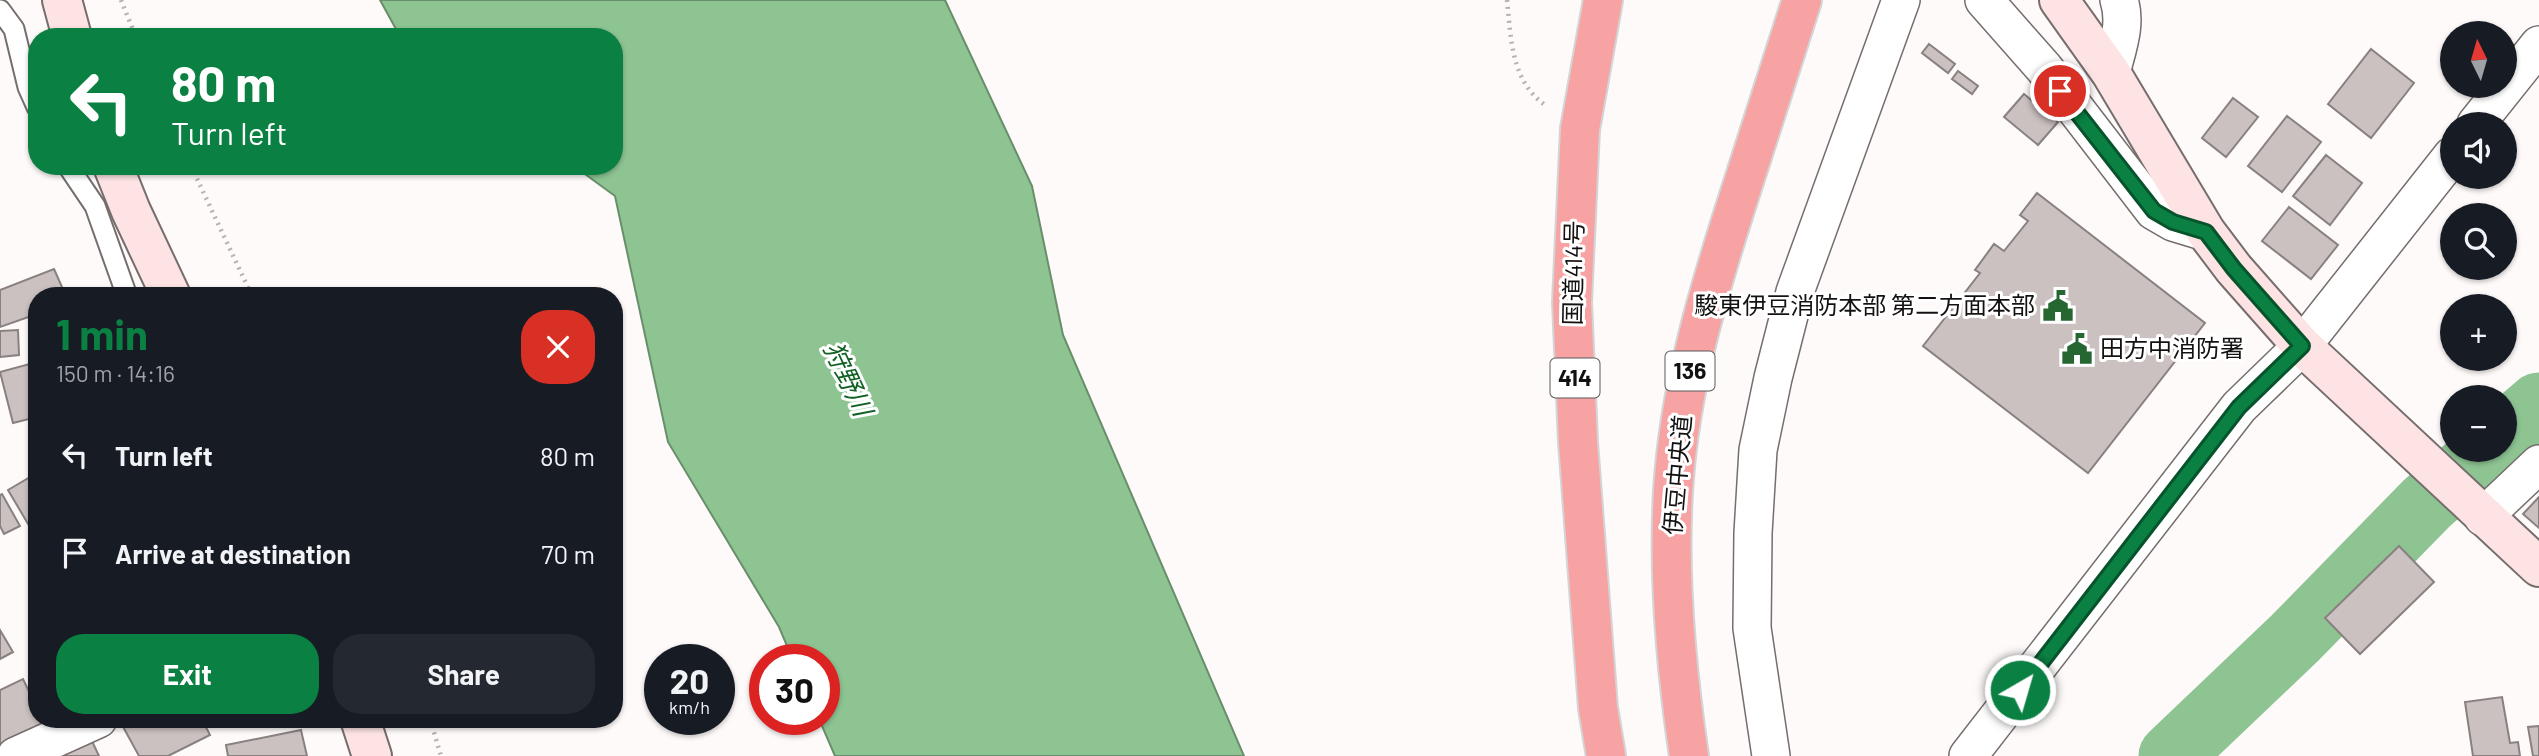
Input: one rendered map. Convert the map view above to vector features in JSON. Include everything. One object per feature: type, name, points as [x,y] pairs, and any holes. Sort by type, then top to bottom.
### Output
[{"type":"highway","name":"国道414号","points":[[1603,0],[1580,130],[1572,302],[1578,442],[1598,708],[1606,756]]},
{"type":"highway","name":"伊豆中央道","points":[[1668,756],[1657,677],[1652,583],[1654,488],[1661,414],[1676,341],[1695,272],[1782,0]]},
{"type":"highway","name":"伊豆中央道","points":[[1689,756],[1677,676],[1672,584],[1673,491],[1681,419],[1694,348],[1712,279],[1802,0]]},
{"type":"street","points":[[62,0],[70,28]]},
{"type":"street","points":[[1771,756],[1752,628],[1753,533],[1758,450],[1795,292],[1901,0]]},
{"type":"street","points":[[1984,0],[2044,68],[2154,211],[2173,222],[2206,232]]},
{"type":"street","points":[[2059,0],[2111,74],[2206,232],[2234,269],[2302,346],[2539,567]]},
{"type":"street","points":[[2111,74],[2121,33],[2123,13],[2119,0]]},
{"type":"street","points":[[2486,112],[2539,45]]},
{"type":"street","points":[[1968,756],[2239,407],[2302,346],[2440,171]]},
{"type":"street","points":[[110,188],[166,287]]},
{"type":"street","points":[[2483,517],[2539,464]]},
{"type":"street","points":[[16,756],[79,728]]},
{"type":"street","points":[[363,728],[372,756]]},
{"type":"lane","points":[[0,10],[14,29],[28,87]]},
{"type":"lane","points":[[85,175],[110,188],[126,287]]},
{"type":"path","points":[[121,0],[132,28]]},
{"type":"path","points":[[1507,0],[1516,65],[1522,80],[1537,99],[1580,130]]},
{"type":"path","points":[[195,175],[247,287]]},
{"type":"path","points":[[433,728],[441,756]]},
{"type":"water","name":"狩野川","points":[[380,0],[945,0],[1032,186],[1063,335],[1244,756],[835,756],[826,735],[840,735],[840,644],[786,644],[779,627],[668,442],[615,196],[586,175],[623,175],[623,28],[395,28]]},
{"type":"building","points":[[1929,44],[1955,64],[1948,73],[1922,53]]},
{"type":"building","points":[[2371,49],[2414,83],[2371,138],[2328,104]]},
{"type":"building","points":[[1958,71],[1978,86],[1972,94],[1952,79]]},
{"type":"building","points":[[2024,94],[2058,122],[2038,145],[2004,117]]},
{"type":"building","points":[[2233,98],[2258,117],[2226,157],[2202,138]]},
{"type":"building","points":[[2287,116],[2321,142],[2282,192],[2248,166]]},
{"type":"building","points":[[2326,155],[2362,183],[2330,225],[2293,196]]},
{"type":"building","points":[[2037,193],[2205,323],[2088,473],[1923,346],[1980,273],[1975,270],[1994,244],[2004,251],[2028,221],[2020,215]]},
{"type":"building","points":[[2289,207],[2338,245],[2311,279],[2262,241]]},
{"type":"building","points":[[54,269],[62,287],[28,287],[28,317],[0,327],[0,290]]},
{"type":"building","points":[[18,330],[19,355],[0,357],[0,331]]},
{"type":"building","points":[[28,364],[28,419],[13,423],[0,372]]},
{"type":"building","points":[[28,478],[28,524],[8,490]]},
{"type":"building","points":[[2,494],[20,526],[4,534],[0,526]]},
{"type":"building","points":[[2539,497],[2539,528],[2523,514]]},
{"type":"building","points":[[2399,546],[2434,582],[2360,654],[2325,618]]},
{"type":"building","points":[[0,630],[13,652],[0,659]]},
{"type":"building","points":[[23,679],[28,689],[28,728],[47,728],[0,751],[0,690]]},
{"type":"building","points":[[2502,697],[2510,743],[2518,742],[2520,756],[2473,756],[2465,702]]},
{"type":"building","points":[[2539,726],[2539,756],[2533,756],[2528,727]]},
{"type":"building","points":[[124,728],[206,728],[210,735],[168,756],[139,756]]},
{"type":"building","points":[[301,730],[307,756],[228,756],[226,745]]},
{"type":"building","points":[[91,739],[99,756],[55,756]]},
{"type":"waterway","points":[[2517,424],[2539,405]]},
{"type":"waterway","points":[[2171,756],[2295,638],[2427,503],[2474,462]]},
{"type":"place","name":"駿東伊豆消防本部 第二方面本部","points":[[2058,306]]},
{"type":"place","name":"田方中消防署","points":[[2077,349]]},
{"type":"route","points":[[2020,690],[2239,407],[2302,346],[2234,269],[2206,232],[2173,222],[2154,211],[2060,91]]}]
